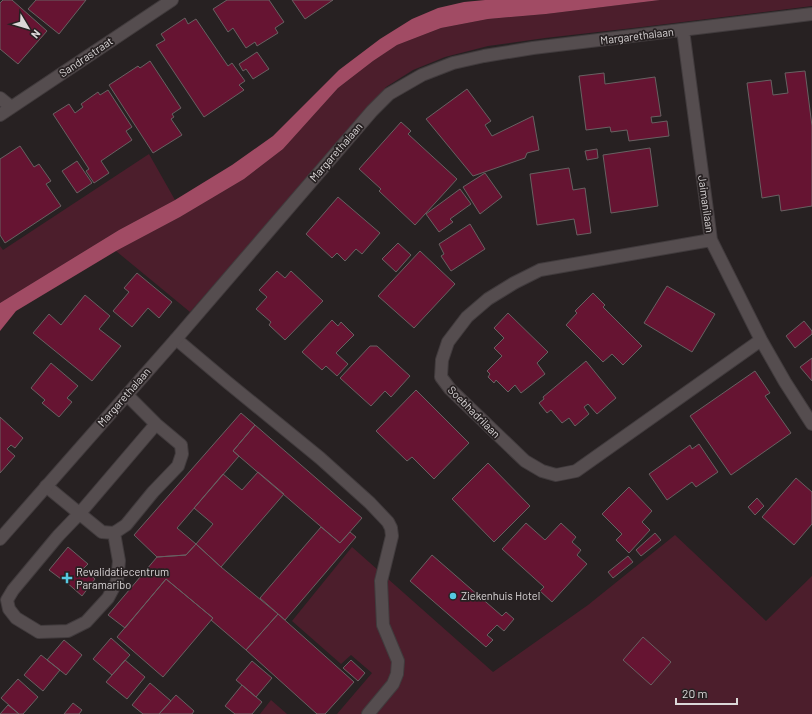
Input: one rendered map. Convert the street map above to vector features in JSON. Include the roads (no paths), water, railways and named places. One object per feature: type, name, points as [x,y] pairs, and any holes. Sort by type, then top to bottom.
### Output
[{"type":"street","name":"Sandrastraat","points":[[0,115],[172,0]]},
{"type":"street","name":"Margarethalaan","points":[[0,539],[176,339],[372,111],[389,94],[422,75],[453,63],[484,56],[534,48],[812,14]]},
{"type":"street","name":"Jaimanilaan","points":[[683,30],[711,240],[761,340],[785,382],[812,424]]},
{"type":"street","points":[[0,98],[11,107]]},
{"type":"street","name":"Soebhadrilaan","points":[[711,240],[540,270],[514,283],[488,299],[467,317],[448,342],[442,360],[441,377],[450,389],[525,461],[542,471],[556,475],[576,471],[761,340]]},
{"type":"street","points":[[176,339],[320,458],[370,503],[388,522],[391,528],[392,536],[381,581],[383,626],[398,661],[397,674],[393,684],[368,714]]},
{"type":"street","points":[[46,486],[102,532],[114,533],[126,525],[153,492],[178,466],[182,454],[181,445],[156,424],[127,395]]},
{"type":"street","points":[[114,533],[119,561],[117,581],[108,598],[86,622],[68,632],[39,632],[16,618],[3,598],[12,590],[58,536],[80,513],[156,424]]},
{"type":"place","name":"Revalidatiecentrum Paramaribo","points":[[67,578]]},
{"type":"place","name":"Ziekenhuis Hotel","points":[[453,596]]}]
